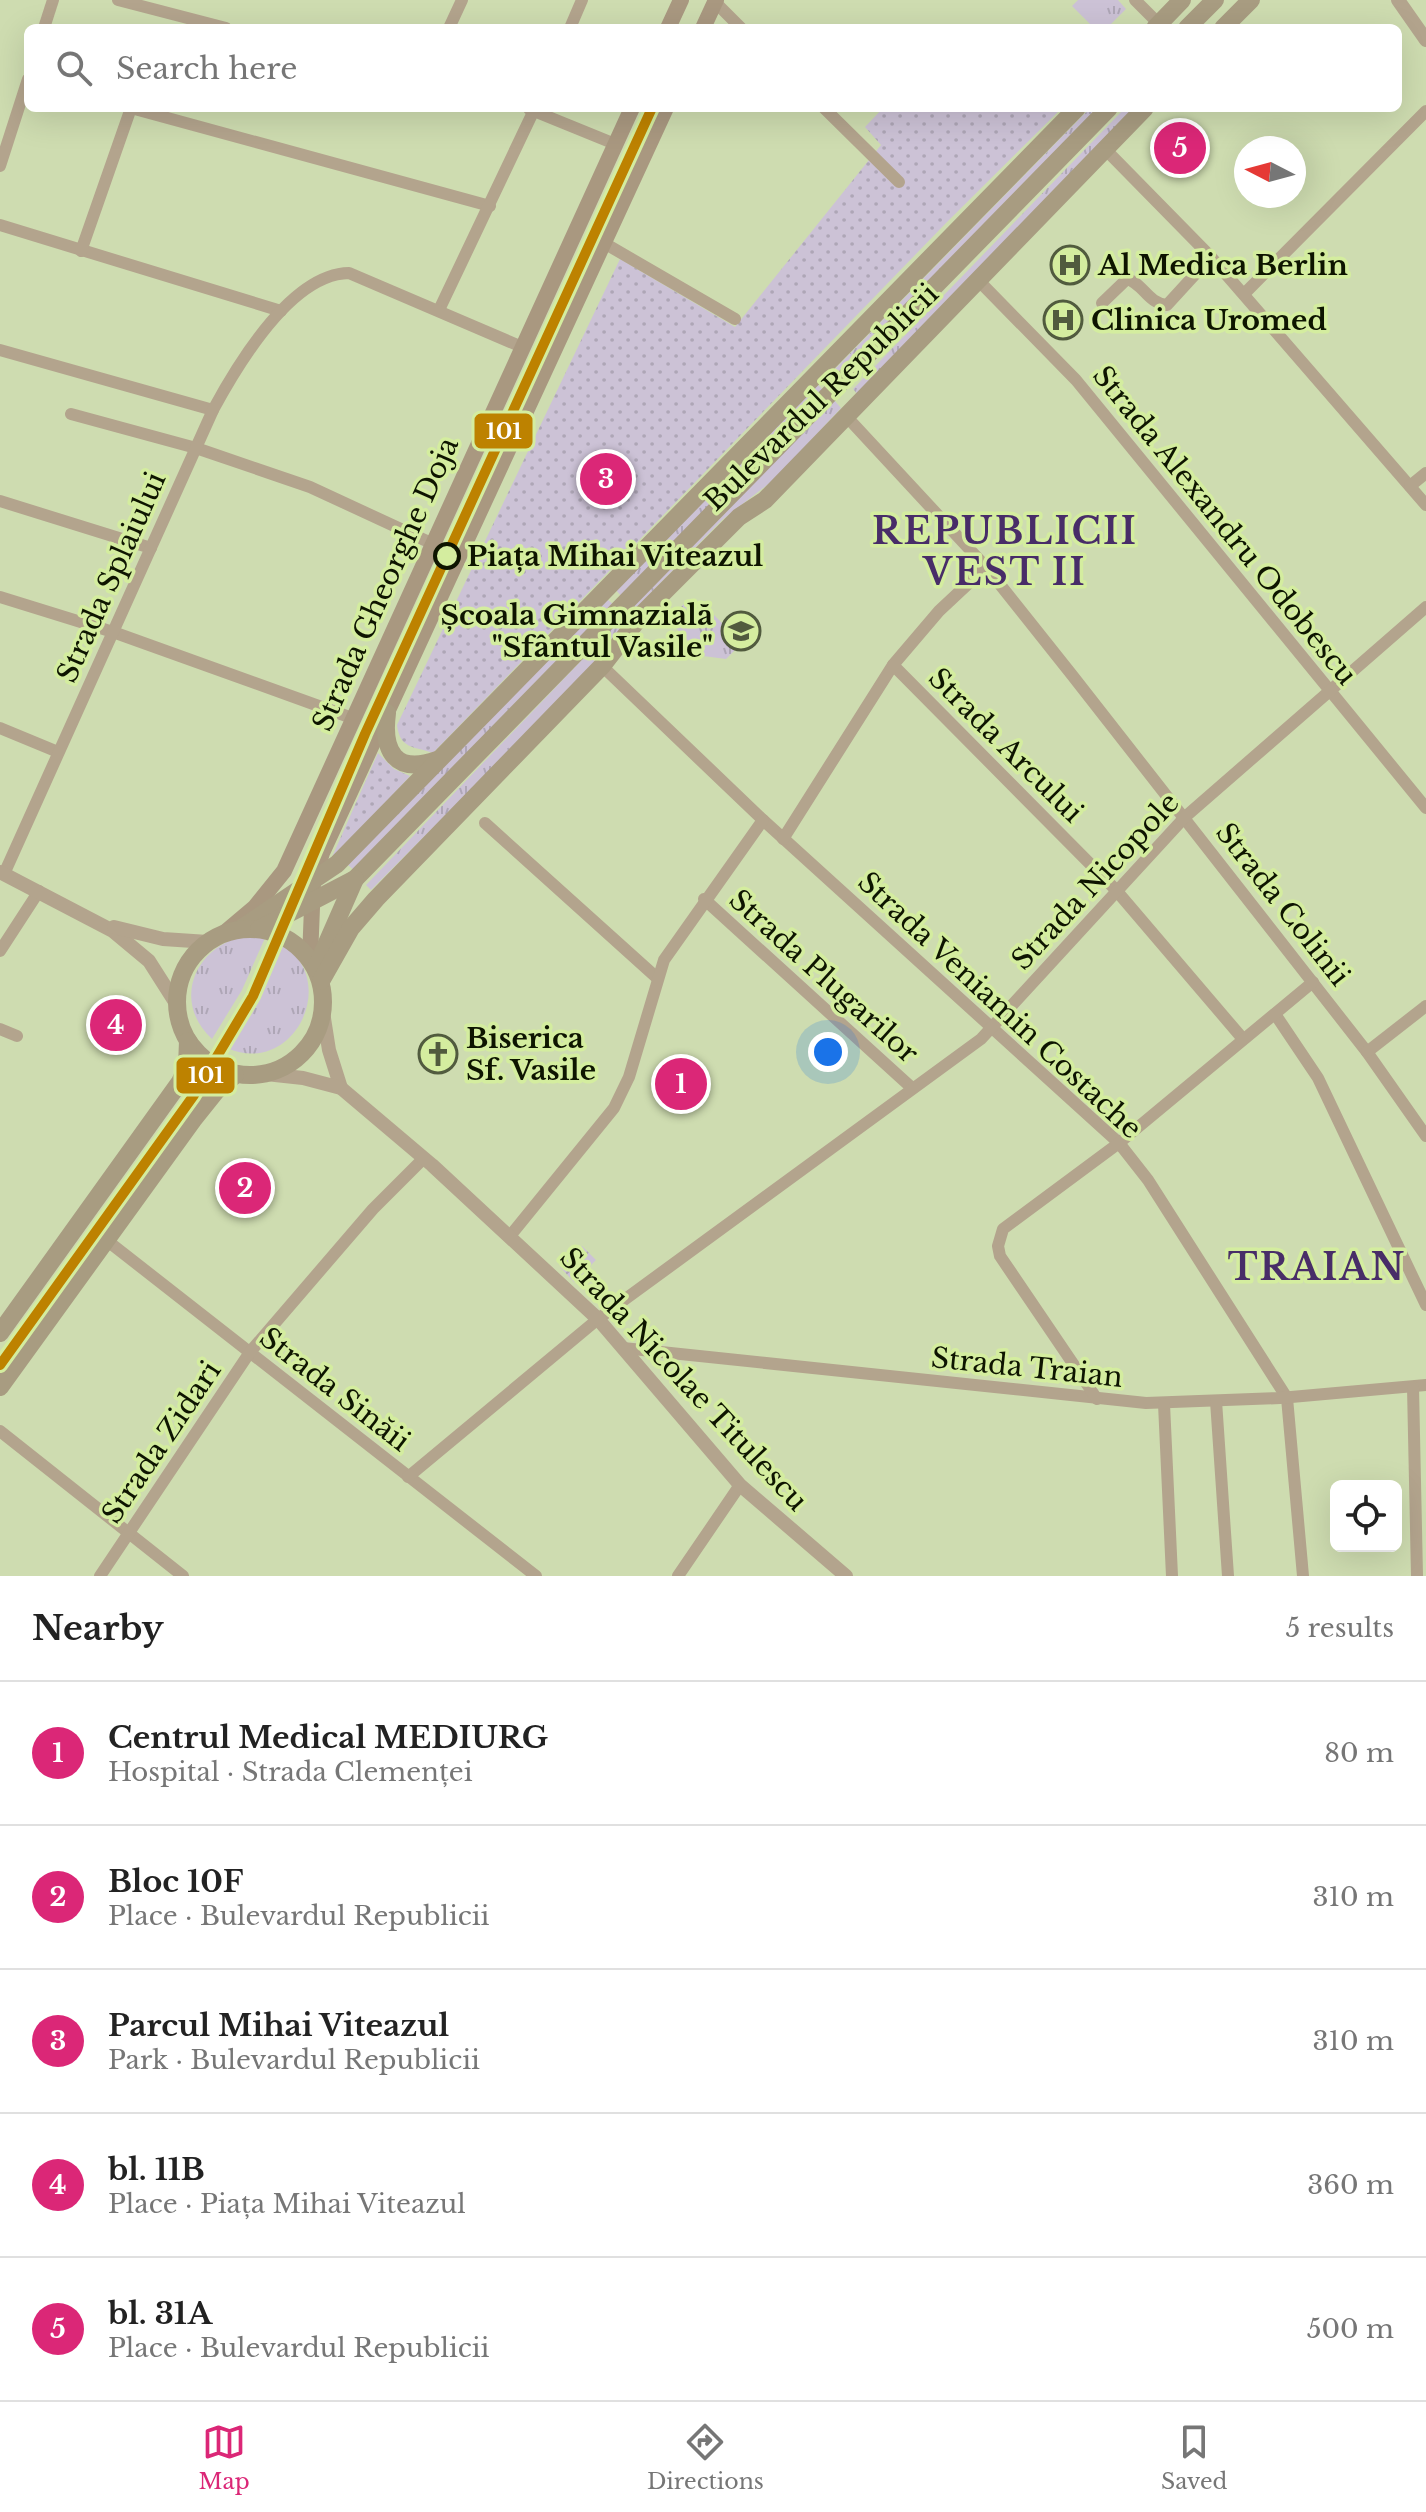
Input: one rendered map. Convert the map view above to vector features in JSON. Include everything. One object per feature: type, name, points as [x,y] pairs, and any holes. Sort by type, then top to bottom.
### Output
[{"type":"main road","points":[[670,24],[681,0]]},
{"type":"main road","points":[[1159,24],[1182,0]]},
{"type":"main road","points":[[1191,24],[1215,0]]},
{"type":"main road","points":[[1227,24],[1251,0]]},
{"type":"main road","points":[[705,24],[715,1]]},
{"type":"main road","name":"Strada Gheorghe Doja","points":[[215,938],[255,907],[284,871],[630,112]]},
{"type":"main road","name":"Strada Gheorghe Doja","points":[[315,969],[312,891],[322,853],[664,112]]},
{"type":"main road","name":"Bulevardul Republicii","points":[[251,929],[312,891],[1073,112]]},
{"type":"main road","name":"Bulevardul Republicii","points":[[315,969],[355,879],[1105,112]]},
{"type":"main road","name":"Bulevardul Republicii","points":[[315,969],[376,899],[602,666],[662,593],[739,517],[765,500],[1141,112]]},
{"type":"main road","points":[[387,713],[384,734],[387,747],[396,759],[421,766],[439,760]]},
{"type":"main road","name":"Bulevardul Republicii","points":[[312,891],[355,879]]},
{"type":"main road","points":[[0,1333],[180,1082],[187,1066],[188,1041],[177,1005],[184,970],[215,938],[251,929],[284,936],[315,969],[323,1012],[305,1052],[280,1070],[266,1074],[235,1075],[208,1063],[188,1041]]},
{"type":"main road","points":[[0,1387],[211,1097],[235,1075]]},
{"type":"street","points":[[45,24],[53,0]]},
{"type":"street","points":[[118,0],[211,24]]},
{"type":"street","points":[[451,24],[462,0]]},
{"type":"street","points":[[572,24],[582,0]]},
{"type":"street","points":[[1135,0],[1155,24]]},
{"type":"street","points":[[1398,0],[1426,40]]},
{"type":"street","points":[[715,1],[737,24]]},
{"type":"street","points":[[0,166],[24,91]]},
{"type":"street","points":[[1244,294],[1426,111]]},
{"type":"street","points":[[81,251],[130,112]]},
{"type":"street","points":[[146,112],[490,206]]},
{"type":"street","points":[[439,310],[490,206],[531,112]]},
{"type":"street","points":[[539,112],[615,144]]},
{"type":"street","points":[[828,112],[899,182]]},
{"type":"street","points":[[1105,149],[1211,257],[1426,505]]},
{"type":"street","points":[[0,225],[281,311]]},
{"type":"street","points":[[604,243],[735,319]]},
{"type":"street","points":[[1102,303],[1127,279],[1155,303],[1167,305],[1211,257]]},
{"type":"street","name":"Strada Splaiului","points":[[2,873],[213,410],[255,344],[281,311],[322,279],[349,273],[522,347]]},
{"type":"street","name":"Strada Alexandru Odobescu","points":[[979,281],[1076,380],[1426,808]]},
{"type":"street","points":[[0,350],[213,410]]},
{"type":"street","points":[[71,414],[196,448],[310,487],[431,543]]},
{"type":"street","name":"Strada Colinii","points":[[846,416],[986,567],[1313,982],[1426,1136]]},
{"type":"street","points":[[1410,486],[1426,473]]},
{"type":"street","points":[[0,501],[151,548]]},
{"type":"street","points":[[783,839],[893,665],[939,611],[986,567]]},
{"type":"street","points":[[0,597],[113,632],[352,718]]},
{"type":"street","name":"Strada Nicopole","points":[[408,1477],[598,1319],[993,1027],[1115,889],[1185,817],[1426,607]]},
{"type":"street","name":"Strada Arcului","points":[[893,665],[1115,889],[1243,1039]]},
{"type":"street","name":"Strada Veniamin Costache","points":[[602,666],[783,839],[1119,1143],[1148,1180],[1287,1398],[1303,1576]]},
{"type":"street","points":[[0,728],[58,752]]},
{"type":"street","points":[[510,1236],[614,1108],[629,1077],[656,977],[704,899],[763,820]]},
{"type":"street","points":[[485,823],[656,977]]},
{"type":"street","points":[[2,873],[98,921],[143,936],[215,938]]},
{"type":"street","points":[[0,951],[39,891]]},
{"type":"street","name":"Strada Plugarilor","points":[[704,899],[912,1088]]},
{"type":"street","points":[[98,921],[149,961],[177,1005]]},
{"type":"street","points":[[1097,1399],[1000,1256],[998,1246],[1003,1229],[1119,1143],[1313,982]]},
{"type":"street","points":[[1367,1052],[1426,1006]]},
{"type":"street","points":[[323,1012],[329,1050],[341,1088]]},
{"type":"street","points":[[1275,1014],[1318,1078],[1426,1305]]},
{"type":"street","points":[[0,1029],[17,1036]]},
{"type":"street","name":"Strada Nicolae Titulescu","points":[[266,1074],[303,1078],[341,1088],[424,1158],[598,1319],[740,1485],[846,1576]]},
{"type":"street","name":"Strada Zidari","points":[[100,1576],[250,1352],[373,1209],[424,1158]]},
{"type":"street","name":"Strada Sinăii","points":[[105,1239],[536,1576]]},
{"type":"street","name":"Strada Traian","points":[[623,1348],[1164,1404],[1287,1398],[1420,1386]]},
{"type":"street","points":[[1417,1576],[1420,1386]]},
{"type":"street","points":[[1216,1401],[1228,1576]]},
{"type":"street","points":[[1164,1404],[1172,1576]]},
{"type":"street","points":[[0,1431],[183,1576]]},
{"type":"street","points":[[678,1576],[740,1485]]},
{"type":"green space","points":[[1078,0],[1118,0],[1126,9],[1111,24],[1090,24],[1072,6]]},
{"type":"green space","points":[[879,112],[1058,112],[946,223],[433,753],[404,743],[397,725],[620,259],[735,327],[881,145],[865,127]]},
{"type":"green space","points":[[1086,112],[1101,112],[841,377],[835,369]]},
{"type":"green space","points":[[1121,112],[1135,112],[859,396],[853,389]]},
{"type":"green space","points":[[816,383],[823,390],[623,598],[614,588]]},
{"type":"green space","points":[[834,400],[841,408],[776,478],[722,520],[634,610],[631,606]]},
{"type":"green space","points":[[607,599],[615,606],[355,871],[348,865]]},
{"type":"green space","points":[[684,604],[696,616],[705,606],[742,643],[726,659],[703,656],[668,620]]},
{"type":"green space","points":[[624,616],[627,620],[582,678],[371,890],[366,885]]},
{"type":"green space","points":[[378,753],[394,769],[410,776],[328,866]]},
{"type":"green space","points":[[250,935],[265,938],[242,990],[212,1039],[199,1024],[193,1007],[191,991],[195,975],[215,949],[231,940]]},
{"type":"green space","points":[[280,943],[298,959],[307,979],[308,1000],[302,1020],[290,1037],[272,1049],[251,1054],[227,1048],[256,998]]},
{"type":"green space","points":[[582,1246],[596,1260],[574,1282],[560,1267]]},
{"type":"transit line","name":"101","points":[[0,1365],[194,1095],[253,996],[365,734],[650,112]]},
{"type":"place","name":"bl. 31A","points":[[1180,148]]},
{"type":"place","name":"Al Medica Berlin","points":[[1070,265]]},
{"type":"place","name":"Clinica Uromed","points":[[1063,320]]},
{"type":"place","name":"Parcul Mihai Viteazul","points":[[606,479]]},
{"type":"place","name":"Piața Mihai Viteazul","points":[[447,556]]},
{"type":"place","name":"Școala Gimnazială \"Sfântul Vasile\"","points":[[741,631]]},
{"type":"place","name":"bl. 11B","points":[[116,1025]]},
{"type":"place","name":"Biserica Sf. Vasile","points":[[438,1054]]},
{"type":"place","name":"Centrul Medical MEDIURG","points":[[681,1084]]},
{"type":"place","name":"Bloc 10F","points":[[245,1188]]},
{"type":"district","name":"REPUBLICII VEST II","points":[[1005,552]]},
{"type":"district","name":"TRAIAN","points":[[1317,1267]]}]
